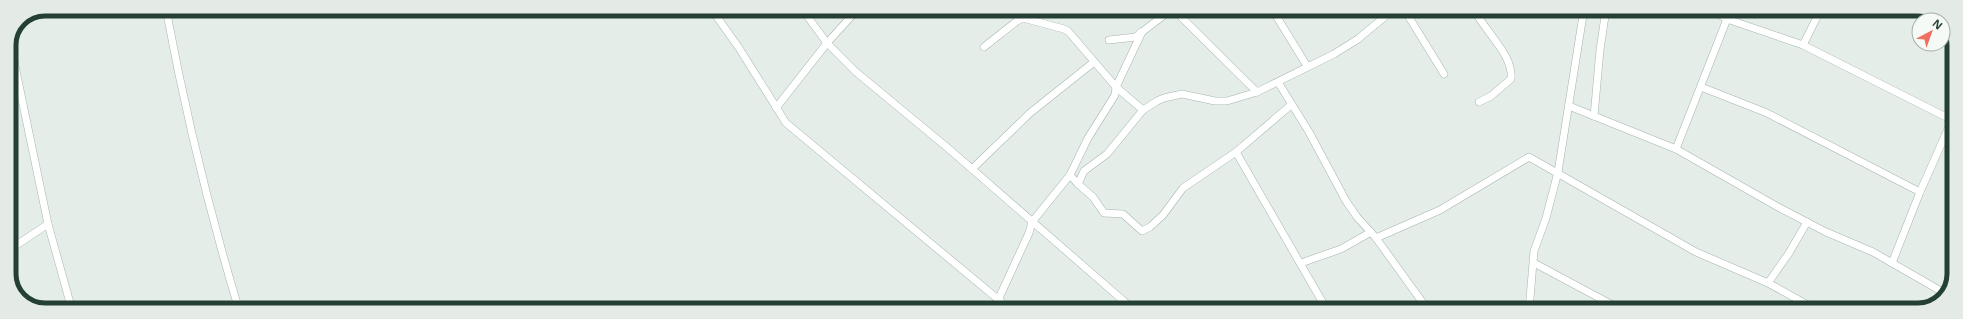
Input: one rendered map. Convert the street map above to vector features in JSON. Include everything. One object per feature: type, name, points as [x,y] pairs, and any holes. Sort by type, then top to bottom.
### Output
[{"type":"street","points":[[167,16],[178,72],[217,236],[237,303]]},
{"type":"street","points":[[716,16],[739,48],[786,123],[1004,303]]},
{"type":"street","points":[[807,16],[827,43],[856,72],[972,169],[1126,303]]},
{"type":"street","points":[[776,108],[827,43],[852,16]]},
{"type":"street","points":[[1109,40],[1136,37],[1163,16]]},
{"type":"street","points":[[1179,16],[1257,92]]},
{"type":"street","points":[[1276,16],[1307,66]]},
{"type":"street","points":[[1078,184],[1084,171],[1107,154],[1143,110],[1164,98],[1182,94],[1222,102],[1257,92],[1334,54],[1358,39],[1386,16]]},
{"type":"street","points":[[1408,16],[1444,74]]},
{"type":"street","points":[[1477,16],[1503,53],[1512,72],[1511,79],[1491,96],[1479,102]]},
{"type":"street","points":[[1530,303],[1534,251],[1546,218],[1558,172],[1562,137],[1569,106],[1583,16]]},
{"type":"street","points":[[1594,116],[1600,50],[1605,16]]},
{"type":"street","points":[[1722,16],[1803,45],[1947,117]]},
{"type":"street","points":[[1803,45],[1818,16]]},
{"type":"street","points":[[984,47],[1017,21],[1028,19],[1068,31],[1116,87],[1143,110]]},
{"type":"street","points":[[1676,150],[1728,19]]},
{"type":"street","points":[[999,298],[1029,234],[1032,222],[1070,175],[1088,138],[1115,95],[1116,87],[1142,32]]},
{"type":"street","points":[[972,169],[1030,113],[1094,62]]},
{"type":"street","points":[[16,71],[48,224],[70,303]]},
{"type":"street","points":[[1278,82],[1309,132],[1346,202],[1376,238],[1423,303]]},
{"type":"street","points":[[1701,87],[1767,112],[1920,192]]},
{"type":"street","points":[[1070,175],[1093,197],[1104,213],[1123,214],[1142,231],[1150,227],[1163,215],[1183,188],[1236,152],[1291,105]]},
{"type":"street","points":[[1569,106],[1676,150],[1826,232],[1873,252],[1941,291]]},
{"type":"street","points":[[1892,263],[1920,192],[1947,133]]},
{"type":"street","points":[[1236,152],[1323,303]]},
{"type":"street","points":[[1376,238],[1440,210],[1529,156],[1696,252],[1768,283],[1804,303]]},
{"type":"street","points":[[1768,283],[1789,253],[1807,222]]},
{"type":"street","points":[[16,245],[48,224]]},
{"type":"street","points":[[1301,263],[1341,249],[1371,232]]},
{"type":"street","points":[[1534,263],[1609,303]]}]
